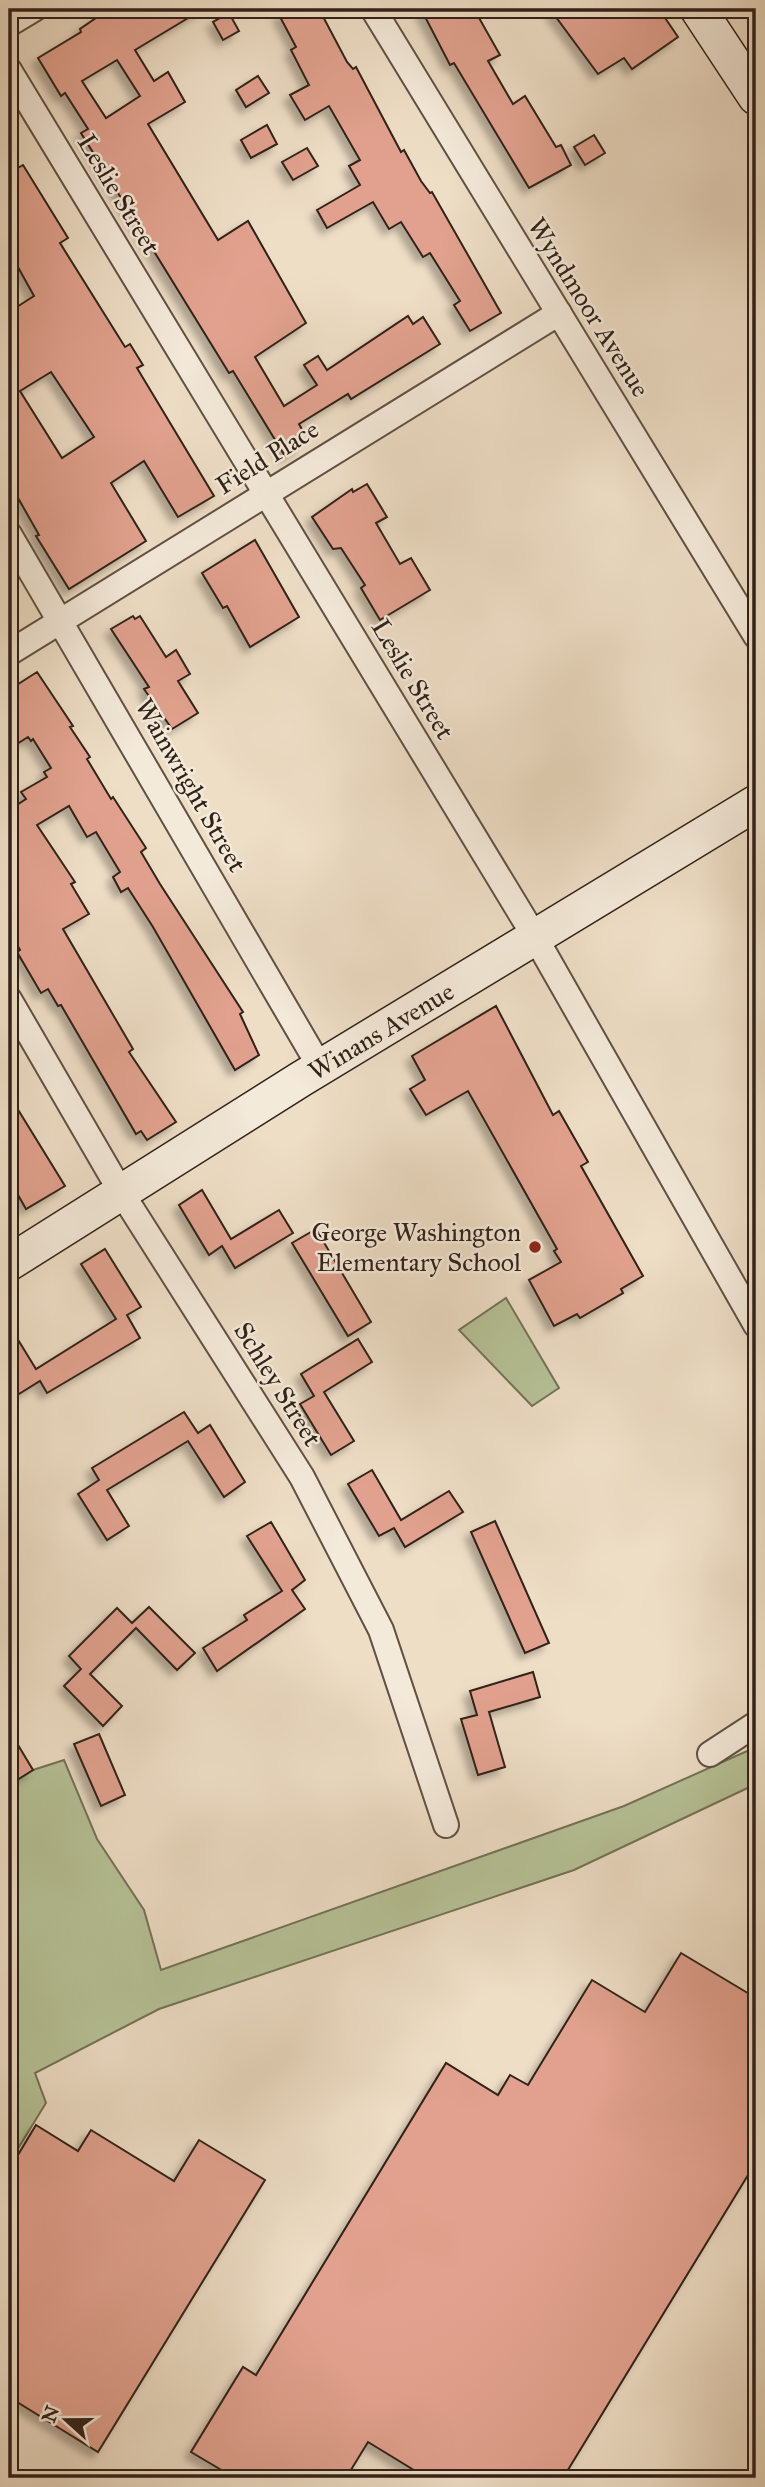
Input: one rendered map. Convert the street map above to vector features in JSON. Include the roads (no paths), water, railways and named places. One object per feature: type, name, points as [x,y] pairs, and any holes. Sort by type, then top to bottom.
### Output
[{"type":"street","points":[[9,24],[34,9]]},
{"type":"street","name":"Wyndmoor Avenue","points":[[373,9],[756,635]]},
{"type":"street","points":[[698,9],[756,97]]},
{"type":"street","name":"Leslie Street","points":[[9,70],[535,937],[756,1325]]},
{"type":"street","name":"Field Place","points":[[9,653],[559,313]]},
{"type":"street","name":"Wainwright Street","points":[[9,534],[320,1067]]},
{"type":"street","name":"Winans Avenue","points":[[9,1263],[320,1067],[756,803]]},
{"type":"street","name":"Schley Street","points":[[9,999],[121,1192],[302,1477],[353,1573],[382,1630],[399,1676],[446,1825]]},
{"type":"street","points":[[709,1754],[756,1724]]},
{"type":"place","name":"George Washington Elementary School","points":[[535,1247]]}]
